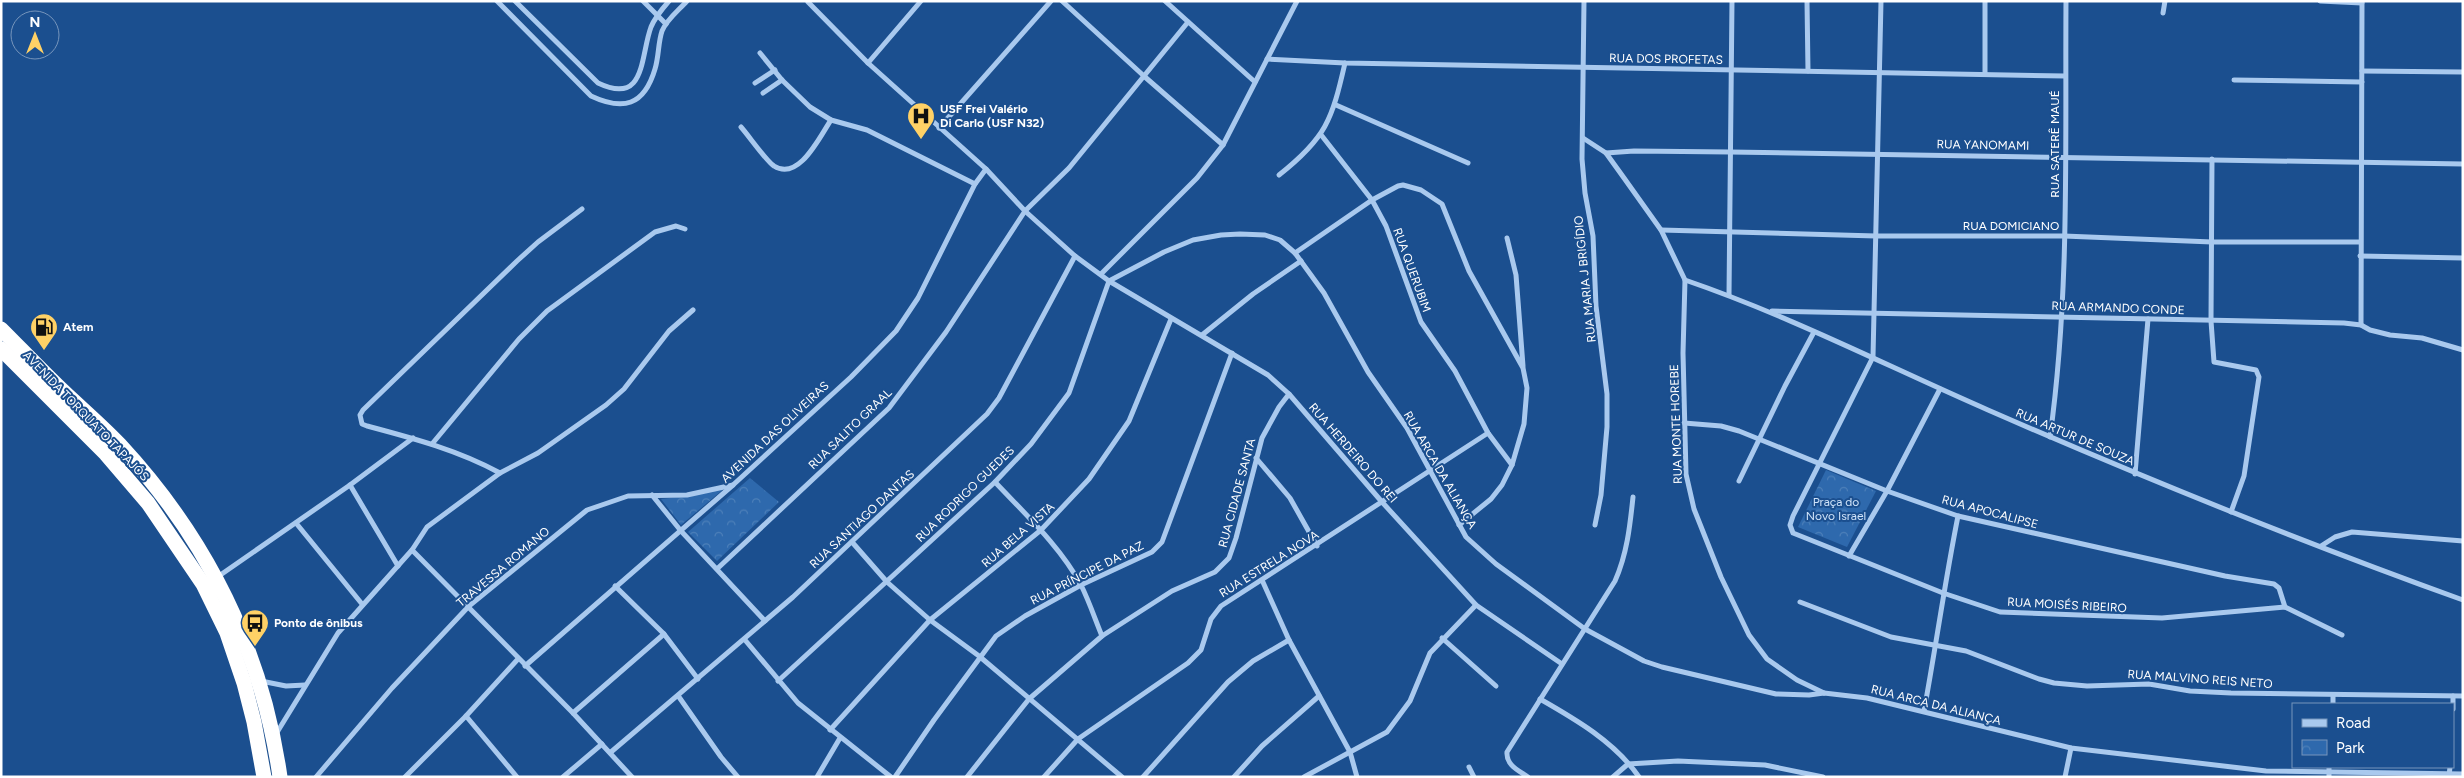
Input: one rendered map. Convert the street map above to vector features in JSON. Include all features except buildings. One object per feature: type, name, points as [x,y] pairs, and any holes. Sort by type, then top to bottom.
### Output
[{"type":"highway","name":"AVENIDA TORQUATO TAPAJÓS","points":[[1,329],[119,444],[155,485],[182,520],[216,578],[232,610],[259,681],[274,737],[280,777]]},
{"type":"highway","name":"AVENIDA TORQUATO TAPAJÓS","points":[[1,349],[106,454],[148,503],[203,584],[227,633],[244,682],[254,722],[264,777]]},
{"type":"street","points":[[497,1],[590,96],[608,104],[625,104],[640,97],[648,85],[655,68],[666,24],[687,1]]},
{"type":"street","points":[[515,1],[598,83],[611,89],[622,90],[631,85],[638,76],[643,65],[651,27],[657,15],[669,1]]},
{"type":"street","points":[[643,1],[666,24]]},
{"type":"street","points":[[868,63],[921,1]]},
{"type":"street","points":[[939,128],[1051,1]]},
{"type":"street","points":[[1062,1],[1223,145]]},
{"type":"street","points":[[1165,1],[1255,82]]},
{"type":"street","points":[[1101,274],[1197,178],[1223,145],[1298,1]]},
{"type":"street","name":"RUA MARIA J BRIGÍDIO","points":[[1584,1],[1582,67],[1584,192],[1593,236],[1596,306],[1607,394],[1607,427],[1601,496],[1594,524]]},
{"type":"street","points":[[1729,295],[1730,152],[1733,70],[1732,1]]},
{"type":"street","points":[[1807,1],[1808,71]]},
{"type":"street","points":[[1819,464],[1873,357],[1880,1]]},
{"type":"street","points":[[1985,1],[1985,74]]},
{"type":"street","name":"RUA SATERÊ MAUÉ","points":[[2050,437],[2059,375],[2062,316],[2066,1]]},
{"type":"street","points":[[2163,13],[2165,1]]},
{"type":"street","points":[[2320,1],[2362,2],[2361,324]]},
{"type":"street","name":"RUA HERDEIRO DO REI","points":[[808,2],[868,63],[986,170],[1025,211],[1076,256],[1109,281],[1268,375],[1289,394],[1382,502],[1476,605],[1562,664]]},
{"type":"street","name":"RUA SALITO GRAAL","points":[[718,568],[889,408],[946,332],[1025,211],[1069,168],[1188,22]]},
{"type":"street","points":[[760,53],[782,80],[810,106],[831,120],[867,130],[975,184]]},
{"type":"street","name":"RUA DOS PROFETAS","points":[[1267,59],[1346,63],[2065,76]]},
{"type":"street","points":[[1279,175],[1298,160],[1322,136],[1336,105],[1346,63]]},
{"type":"street","points":[[755,83],[774,70]]},
{"type":"street","points":[[2362,70],[2463,72]]},
{"type":"street","points":[[762,93],[782,80]]},
{"type":"street","points":[[2234,80],[2362,82]]},
{"type":"street","points":[[1336,105],[1468,163]]},
{"type":"street","points":[[741,127],[774,167],[786,170],[797,166],[807,156],[831,120]]},
{"type":"street","name":"RUA QUERUBIM","points":[[1322,136],[1372,200],[1386,226],[1420,322],[1454,371],[1488,434],[1512,464]]},
{"type":"street","name":"RUA MONTE HOREBE","points":[[1583,138],[1606,153],[1661,230],[1686,280],[1684,424],[1686,474],[1694,509],[1737,610],[1749,635],[1768,659],[1797,680],[1824,693]]},
{"type":"street","name":"RUA YANOMAMI","points":[[1606,153],[1625,151],[2064,156],[2463,164]]},
{"type":"street","points":[[2212,159],[2211,321],[2215,363],[2256,370],[2259,377],[2244,476],[2231,512]]},
{"type":"street","name":"AVENIDA DAS OLIVEIRAS","points":[[525,666],[733,485],[851,377],[896,331],[918,298],[975,184],[986,170]]},
{"type":"street","points":[[1295,253],[1389,190],[1403,185],[1421,190],[1442,204],[1469,270],[1523,368]]},
{"type":"street","points":[[500,473],[481,462],[432,444],[367,426],[361,420],[363,410],[517,261],[538,242],[582,209]]},
{"type":"street","points":[[432,444],[519,339],[548,311],[654,232],[676,226],[685,229]]},
{"type":"street","name":"RUA DOMICIANO","points":[[1661,230],[1876,236],[2064,236],[2212,242],[2360,242]]},
{"type":"street","name":"RUA ARCA DA ALIANÇA","points":[[1109,281],[1193,240],[1221,234],[1265,235],[1280,240],[1295,253],[1324,293],[1368,372],[1406,428],[1459,525],[1477,548],[1496,564],[1585,628],[1644,660],[1682,673],[1776,694],[1809,696],[1824,693],[1867,698],[2071,748],[2266,771],[2329,772]]},
{"type":"street","points":[[1459,525],[1491,499],[1502,485],[1512,464],[1527,409],[1519,297],[1513,256],[1507,238]]},
{"type":"street","name":"RUA SANTIAGO DANTAS","points":[[611,752],[746,640],[987,414],[999,398],[1076,256]]},
{"type":"street","points":[[2360,256],[2463,258]]},
{"type":"street","points":[[1202,335],[1253,294],[1301,261]]},
{"type":"street","name":"RUA ARTUR DE SOUZA","points":[[1686,280],[1769,311],[1940,389],[2135,474],[2369,566],[2463,600]]},
{"type":"street","name":"RUA RODRIGO GUEDES","points":[[778,682],[994,482],[1042,432],[1070,392],[1109,281]]},
{"type":"street","points":[[274,737],[338,633],[412,550],[421,533],[436,518],[500,473],[538,453],[606,405],[624,389],[669,331],[693,310]]},
{"type":"street","name":"RUA ARMANDO CONDE","points":[[1769,311],[2361,324],[2381,333],[2422,338],[2463,350]]},
{"type":"street","name":"RUA BELA VISTA","points":[[830,730],[930,620],[1041,530],[1089,479],[1129,421],[1171,319]]},
{"type":"street","points":[[2135,474],[2148,319]]},
{"type":"street","points":[[1739,481],[1785,386],[1814,332]]},
{"type":"street","name":"RUA PRÍNCIPE DA PAZ","points":[[895,777],[996,636],[1025,616],[1081,585],[1152,552],[1162,542],[1232,353]]},
{"type":"street","points":[[1849,556],[1887,491],[1940,389]]},
{"type":"street","name":"RUA CIDADE SANTA","points":[[967,777],[1029,699],[1102,636],[1172,591],[1215,572],[1229,558],[1262,438],[1270,421],[1289,394]]},
{"type":"street","name":"RUA APOCALIPSE","points":[[1684,424],[1721,426],[1760,439],[1887,491],[1958,516],[2225,576],[2268,581],[2279,588],[2285,607]]},
{"type":"street","name":"RUA ESTRELA NOVA","points":[[1044,777],[1078,739],[1188,663],[1201,650],[1211,620],[1221,606],[1317,546],[1488,434]]},
{"type":"street","points":[[216,578],[350,485],[413,438]]},
{"type":"street","points":[[1256,458],[1290,498],[1317,546]]},
{"type":"street","name":"RUA MOISÉS RIBEIRO","points":[[1819,464],[1790,525],[1793,534],[1943,593],[2000,612],[2117,618],[2204,616],[2285,607]]},
{"type":"street","points":[[994,482],[1041,530],[1081,585],[1102,636]]},
{"type":"street","points":[[350,485],[398,566]]},
{"type":"street","name":"TRAVESSA ROMANO","points":[[316,777],[392,688],[469,606],[587,510],[628,496],[696,494],[733,485]]},
{"type":"street","points":[[652,495],[682,531],[765,621]]},
{"type":"street","points":[[1528,777],[1510,764],[1507,759],[1508,752],[1616,581],[1623,564],[1628,541],[1633,497]]},
{"type":"street","points":[[1924,711],[1936,646],[1943,593],[1958,516]]},
{"type":"street","points":[[296,523],[362,604]]},
{"type":"street","points":[[2321,546],[2334,537],[2352,532],[2463,541]]},
{"type":"street","points":[[852,542],[887,582],[930,620],[980,656],[1122,777]]},
{"type":"street","points":[[412,550],[611,752],[630,776]]},
{"type":"street","points":[[1262,580],[1289,640],[1350,752],[1357,777]]},
{"type":"street","points":[[615,586],[664,634],[698,679]]},
{"type":"street","name":"RUA MALVINO REIS NETO","points":[[1800,602],[1892,637],[1966,650],[2031,676],[2054,682],[2087,686],[2134,683],[2190,691],[2333,696],[2463,696]]},
{"type":"street","points":[[1305,777],[1382,736],[1397,721],[1410,701],[1430,653],[1442,638],[1476,605]]},
{"type":"street","points":[[2285,607],[2342,635]]},
{"type":"street","points":[[573,713],[664,634]]},
{"type":"street","points":[[1442,638],[1496,686]]},
{"type":"street","points":[[746,640],[778,682],[798,703],[891,777]]},
{"type":"street","points":[[1143,777],[1228,682],[1253,660],[1289,640]]},
{"type":"street","points":[[405,777],[466,716],[518,659]]},
{"type":"street","points":[[259,681],[286,686],[305,685]]},
{"type":"street","points":[[679,696],[721,757],[738,777]]},
{"type":"street","points":[[1234,777],[1262,746],[1319,696]]},
{"type":"street","points":[[2333,696],[2333,703]]},
{"type":"street","points":[[2392,703],[2393,696]]},
{"type":"street","points":[[2453,696],[2453,703]]},
{"type":"street","points":[[1540,699],[1584,725],[1628,764],[1639,777]]},
{"type":"street","points":[[466,716],[517,777]]},
{"type":"street","points":[[817,777],[840,738]]},
{"type":"street","points":[[563,777],[602,744]]},
{"type":"street","points":[[2065,777],[2071,748]]},
{"type":"street","points":[[1613,777],[1628,764],[1678,761],[1741,763],[1782,768],[1823,777]]},
{"type":"street","points":[[1469,767],[1474,777]]},
{"type":"street","points":[[2329,772],[2391,769],[2449,775],[2463,774]]},
{"type":"green space","name":"Praça do Novo Israel","points":[[1826,470],[1876,491],[1847,547],[1798,527]]},
{"type":"green space","points":[[750,478],[779,502],[717,561],[688,532]]},
{"type":"green space","points":[[726,487],[681,525],[661,499],[697,495]]},
{"type":"place","name":"USF Frei Valério Di Carlo (USF N32)","points":[[921,140]]},
{"type":"place","name":"Atem","points":[[44,351]]},
{"type":"place","name":"Ponto de ônibus","points":[[255,647]]}]
